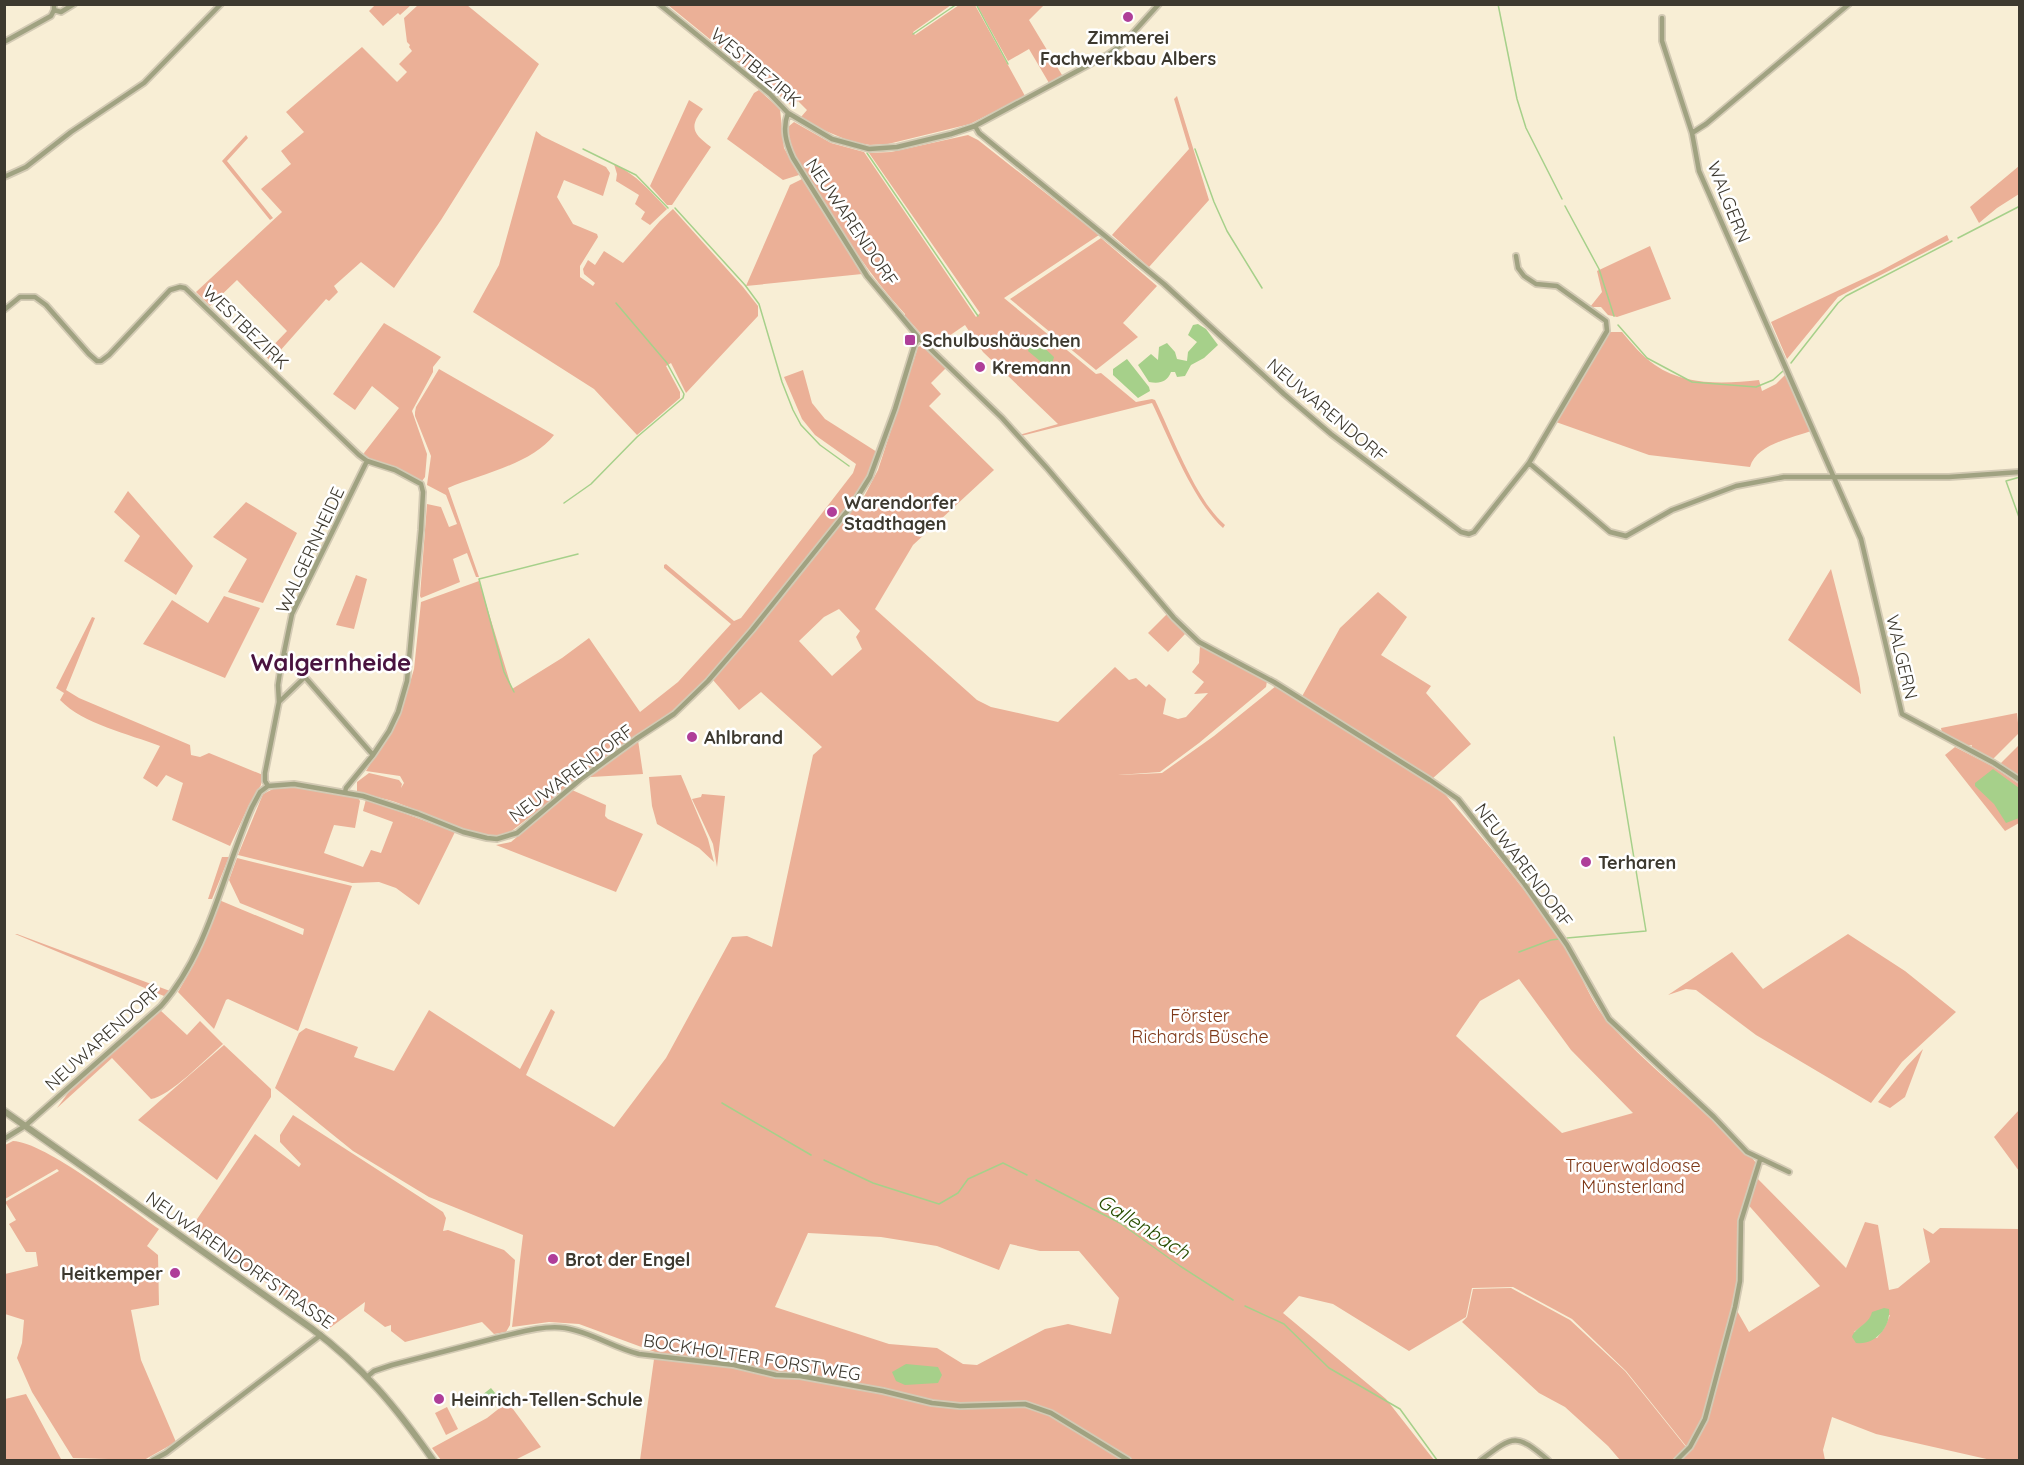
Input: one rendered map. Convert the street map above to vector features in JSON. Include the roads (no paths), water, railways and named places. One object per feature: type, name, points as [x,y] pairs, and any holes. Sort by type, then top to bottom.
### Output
[{"type":"street","points":[[4,42],[51,16],[54,7],[62,12],[74,4]]},
{"type":"street","points":[[4,177],[26,167],[71,132],[144,83],[221,4]]},
{"type":"street","name":"WESTBEZIRK","points":[[659,4],[770,94],[788,113],[808,127]]},
{"type":"street","points":[[975,126],[1107,56],[1123,44],[1159,4]]},
{"type":"street","points":[[1692,133],[1706,124],[1849,4]]},
{"type":"street","name":"WALGERN","points":[[1662,18],[1662,41],[1692,133],[1699,171],[1861,539],[1899,708],[1902,714],[1994,763],[2019,780]]},
{"type":"street","name":"NEUWARENDORF","points":[[788,113],[785,123],[787,146],[867,276],[919,338],[1002,418],[1174,618],[1199,642],[1274,682],[1458,799],[1523,882],[1567,945],[1609,1019],[1714,1117],[1740,1146],[1760,1160],[1789,1172]]},
{"type":"street","name":"NEUWARENDORF","points":[[808,127],[846,144],[869,149],[883,149],[951,134],[975,126],[979,133],[1164,284],[1331,434],[1461,532],[1469,534],[1474,532],[1529,463]]},
{"type":"street","points":[[1516,256],[1518,268],[1524,276],[1536,284],[1557,286],[1608,324],[1607,331],[1529,463],[1610,532],[1626,536],[1672,510],[1736,486],[1784,477],[1949,477],[2019,472]]},
{"type":"street","name":"WESTBEZIRK","points":[[4,310],[20,297],[35,297],[46,305],[89,354],[97,361],[101,361],[170,290],[180,286],[185,288],[367,461]]},
{"type":"street","name":"NEUWARENDORF","points":[[4,1139],[25,1126],[160,1006],[179,984],[197,950],[252,807],[260,792],[268,786],[294,783],[345,792],[418,814],[463,832],[487,838],[507,836],[517,833],[581,779],[675,714],[708,681],[752,630],[853,504],[870,477],[896,409],[915,344],[919,338]]},
{"type":"street","points":[[345,792],[389,731],[408,681],[423,492],[422,484],[367,461]]},
{"type":"street","name":"WALGERNHEIDE","points":[[268,786],[265,781],[279,702],[278,685],[292,614],[367,461]]},
{"type":"street","points":[[284,653],[373,755]]},
{"type":"street","points":[[279,702],[305,677]]},
{"type":"street","name":"NEUWARENDORFSTRASSE","points":[[4,1112],[321,1335],[368,1376],[398,1411],[432,1461]]},
{"type":"street","points":[[1677,1461],[1690,1447],[1705,1419],[1735,1307],[1740,1281],[1741,1221],[1760,1160]]},
{"type":"street","name":"BOCKHOLTER FORSTWEG","points":[[368,1376],[374,1371],[392,1365],[510,1334],[544,1328],[564,1328],[585,1333],[628,1352],[734,1365],[776,1375],[800,1376],[883,1391],[932,1403],[960,1406],[1025,1404],[1051,1413],[1128,1461]]},
{"type":"street","points":[[153,1461],[321,1335]]},
{"type":"street","points":[[1481,1461],[1504,1444],[1517,1440],[1528,1444],[1548,1461]]},
{"type":"waterway","points":[[913,34],[957,4]]},
{"type":"waterway","points":[[976,4],[1008,64]]},
{"type":"waterway","points":[[1498,4],[1517,99],[1526,128],[1562,199]]},
{"type":"waterway","points":[[583,149],[636,175],[668,208]]},
{"type":"waterway","points":[[1195,149],[1227,231],[1262,288]]},
{"type":"waterway","points":[[867,153],[978,316]]},
{"type":"waterway","points":[[1565,206],[1599,269],[1614,316]]},
{"type":"waterway","points":[[1958,238],[2020,206]]},
{"type":"waterway","points":[[675,208],[745,285],[759,304],[782,382],[801,425],[820,445],[849,466]]},
{"type":"waterway","points":[[1791,363],[1846,296],[1952,241]]},
{"type":"waterway","points":[[564,503],[591,484],[637,437],[683,398],[684,394],[667,363],[616,303]]},
{"type":"waterway","points":[[1618,325],[1647,358],[1692,382],[1756,387],[1773,380],[1783,371]]},
{"type":"waterway","points":[[2020,477],[2006,481],[2020,520]]},
{"type":"waterway","points":[[514,692],[504,672],[479,579],[578,554]]},
{"type":"waterway","points":[[1567,938],[1646,931],[1614,737]]},
{"type":"waterway","points":[[1519,952],[1559,939]]},
{"type":"waterway","name":"Gallenbach","points":[[722,1103],[811,1155]]},
{"type":"waterway","name":"Gallenbach","points":[[824,1160],[873,1183],[939,1204],[958,1193],[968,1179],[1003,1163],[1027,1175]]},
{"type":"waterway","name":"Gallenbach","points":[[1036,1180],[1120,1223],[1233,1300]]},
{"type":"waterway","name":"Gallenbach","points":[[1245,1306],[1284,1324],[1329,1368],[1400,1409],[1437,1460]]},
{"type":"place","name":"Zimmerei Fachwerkbau Albers","points":[[1128,17]]},
{"type":"place","name":"Schulbushäuschen","points":[[910,340]]},
{"type":"place","name":"Kremann","points":[[980,367]]},
{"type":"place","name":"Warendorfer Stadthagen","points":[[832,512]]},
{"type":"place","name":"Ahlbrand","points":[[692,737]]},
{"type":"place","name":"Terharen","points":[[1586,862]]},
{"type":"place","name":"Brot der Engel","points":[[553,1259]]},
{"type":"place","name":"Heitkemper","points":[[175,1273]]},
{"type":"place","name":"Heinrich-Tellen-Schule","points":[[439,1399]]},
{"type":"district","name":"Walgernheide","points":[[331,662]]},
{"type":"park label","name":"Förster Richards Büsche","points":[[1200,1025]]},
{"type":"park label","name":"Trauerwaldoase Münsterland","points":[[1633,1175]]}]
